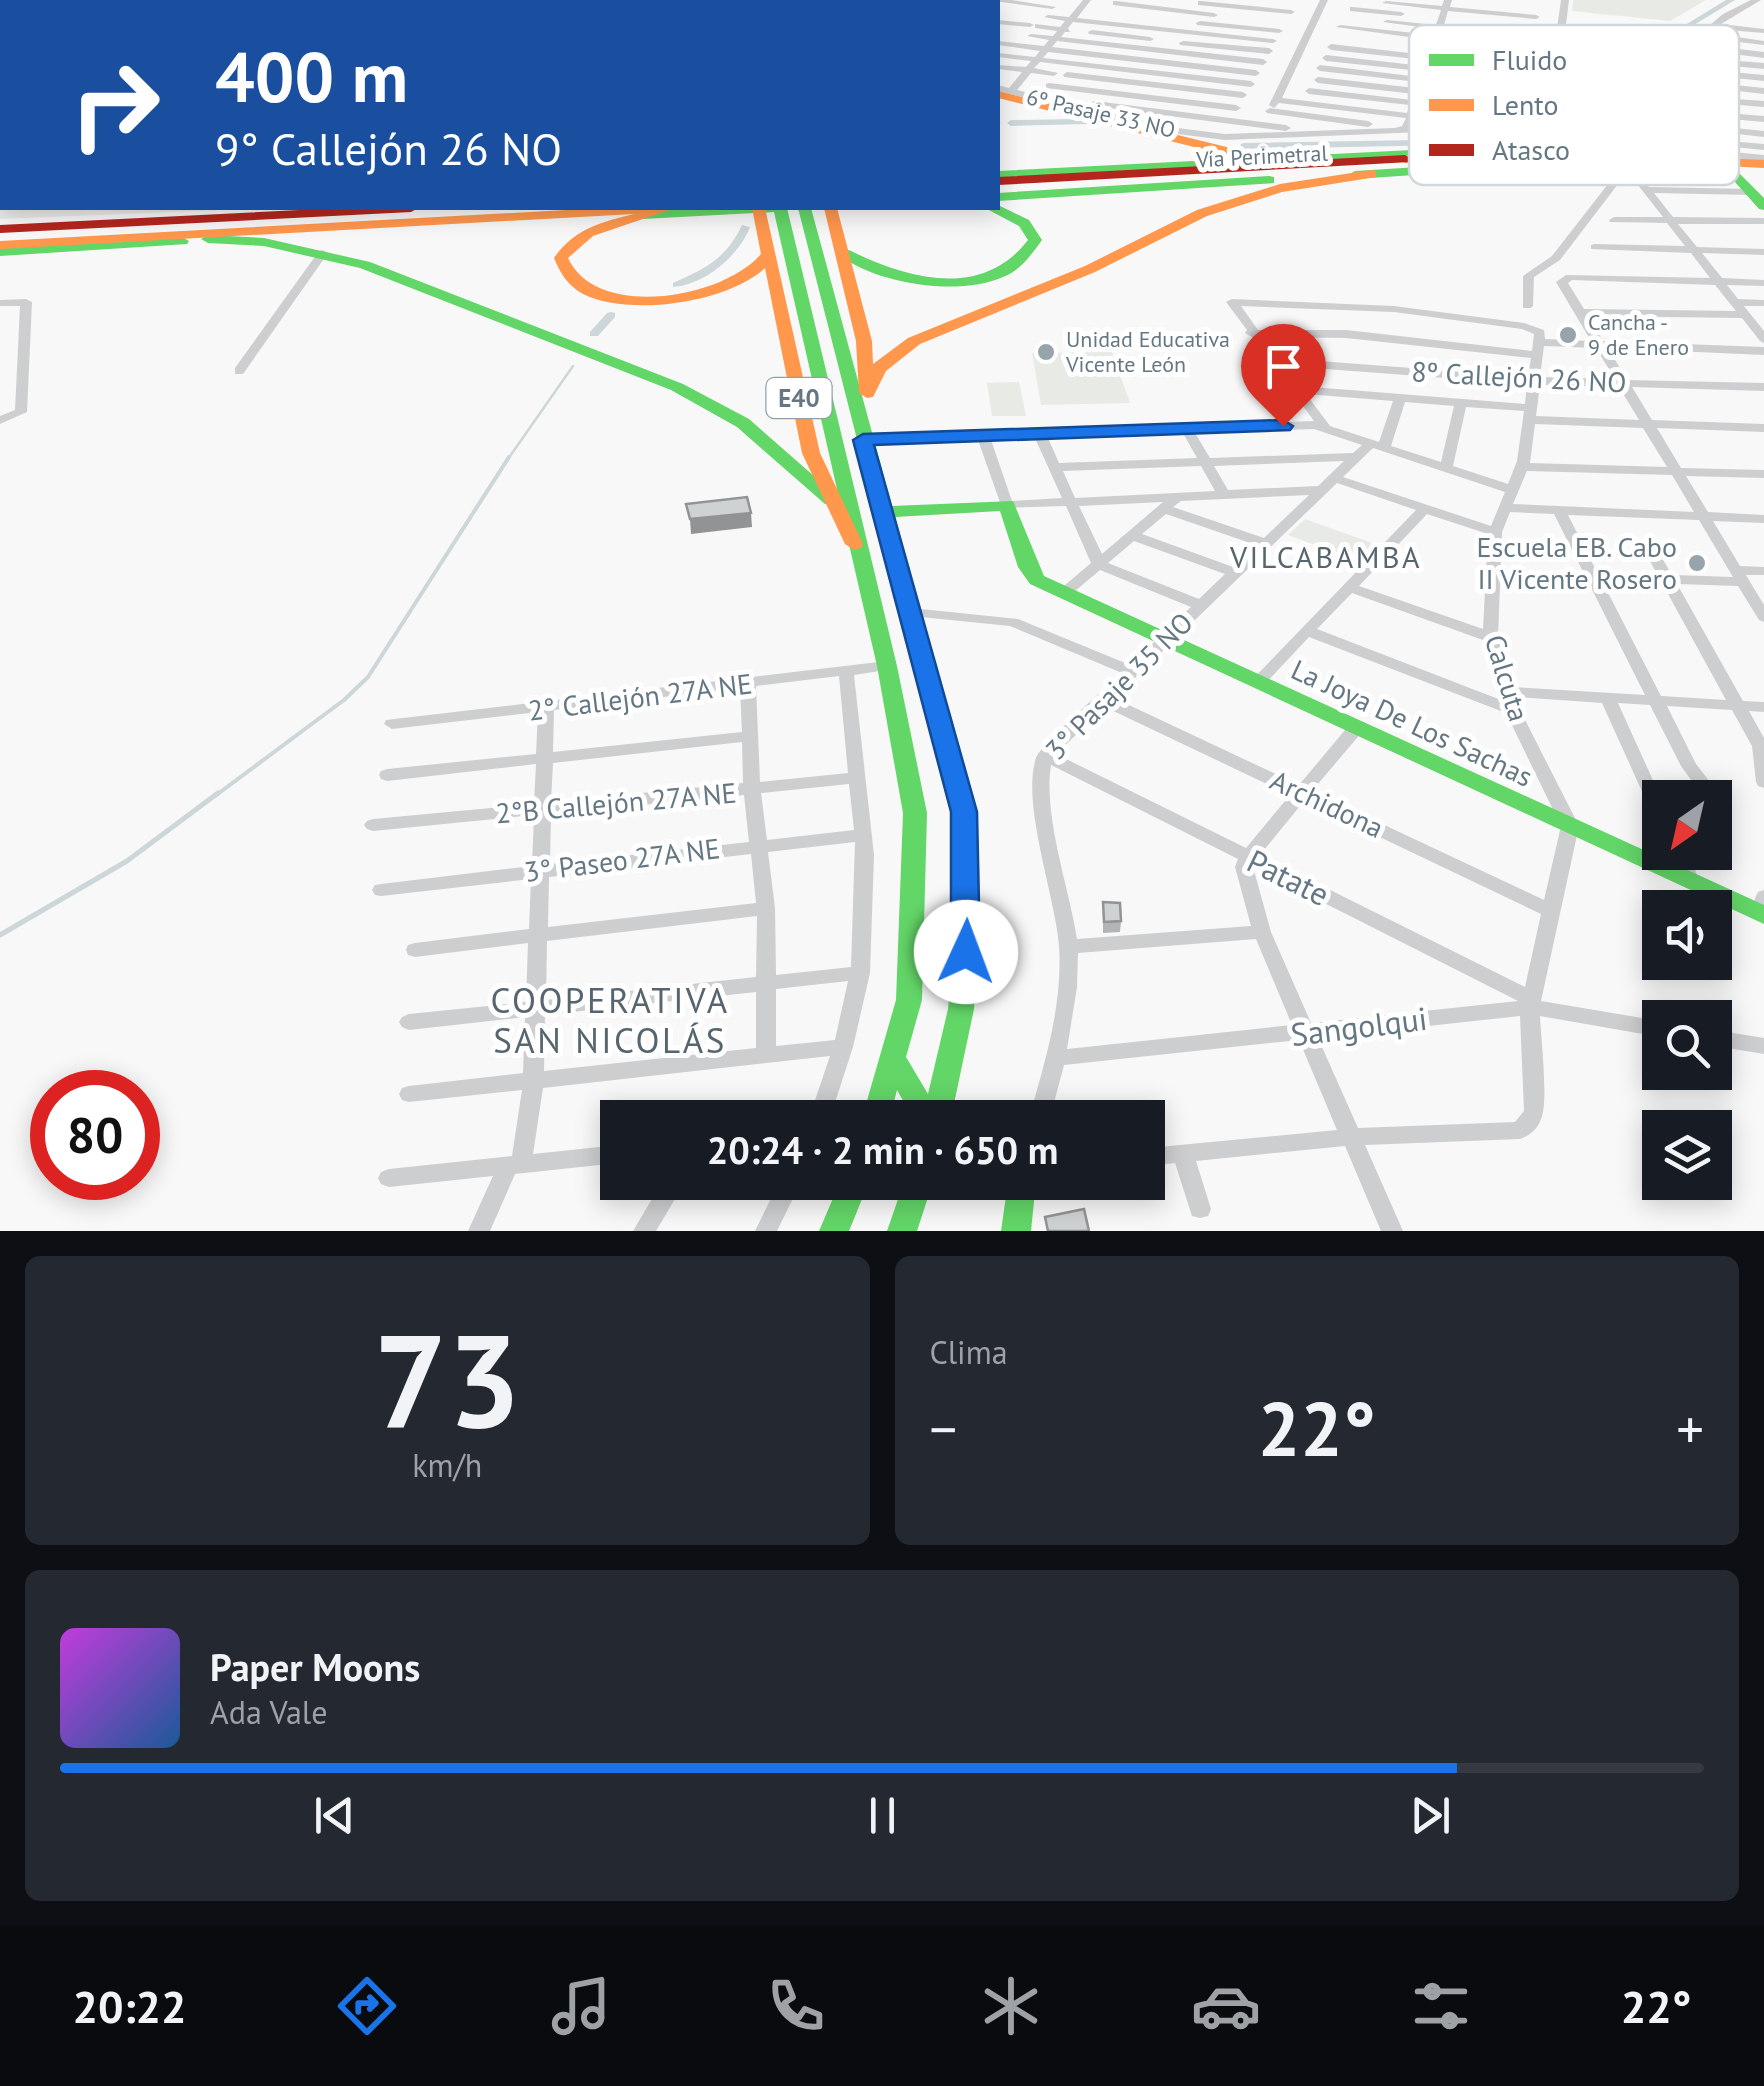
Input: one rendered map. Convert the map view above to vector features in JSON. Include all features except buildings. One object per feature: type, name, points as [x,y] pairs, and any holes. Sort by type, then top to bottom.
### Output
[{"type":"main road","points":[[1006,89],[1220,151],[1312,158]]},
{"type":"main road","name":"Vía Perimetral","points":[[1000,178],[1409,155]]},
{"type":"main road","name":"Vía Perimetral","points":[[1739,157],[1764,161]]},
{"type":"main road","name":"Vía Perimetral","points":[[1000,178],[1409,158]]},
{"type":"main road","name":"Vía Perimetral","points":[[1739,170],[1764,172]]},
{"type":"main road","name":"Vía Perimetral","points":[[1000,193],[1409,171]]},
{"type":"main road","name":"Vía Perimetral","points":[[1000,193],[1409,172]]},
{"type":"main road","points":[[867,393],[879,368],[914,341],[1090,270],[1202,213],[1280,188],[1371,174]]},
{"type":"main road","points":[[1739,178],[1758,199]]},
{"type":"main road","points":[[219,218],[276,210]]},
{"type":"main road","points":[[0,233],[373,210]]},
{"type":"main road","points":[[0,233],[477,210]]},
{"type":"main road","points":[[0,244],[698,210]]},
{"type":"main road","name":"E40","points":[[759,210],[811,453],[858,552],[888,666],[915,813],[909,1000],[882,1100]]},
{"type":"main road","points":[[778,210],[814,340],[858,552]]},
{"type":"main road","points":[[805,210],[863,440]]},
{"type":"main road","points":[[831,210],[864,341],[867,393]]},
{"type":"main road","points":[[844,253],[870,270],[910,280],[964,281],[1000,273],[1025,260],[1035,240],[1024,223],[996,210]]},
{"type":"main road","points":[[659,211],[577,237],[561,258],[568,276],[590,290],[610,296],[682,298],[736,284],[761,266],[769,254]]},
{"type":"main road","points":[[0,252],[659,211]]},
{"type":"main road","points":[[208,239],[264,242],[323,254],[396,276],[700,398],[761,437],[831,500]]},
{"type":"main road","name":"E40","points":[[867,393],[863,440],[964,812],[968,923],[961,1009],[940,1100]]},
{"type":"main road","points":[[885,512],[1007,505]]},
{"type":"main road","name":"La Joya De Los Sachas","points":[[1007,505],[1028,567],[1037,580],[1764,914]]},
{"type":"main road","points":[[894,1060],[917,1100]]},
{"type":"main road","points":[[834,1231],[847,1200]]},
{"type":"main road","points":[[902,1231],[913,1200]]},
{"type":"main road","points":[[1016,1231],[1020,1200]]},
{"type":"street","points":[[1006,89],[1029,70],[1090,0]]},
{"type":"street","points":[[1172,0],[1294,8],[1264,0]]},
{"type":"street","points":[[1258,137],[1324,0]]},
{"type":"street","points":[[1360,0],[1418,25]]},
{"type":"street","points":[[1460,0],[1564,5]]},
{"type":"street","points":[[1714,25],[1760,0]]},
{"type":"street","points":[[1000,1],[1281,26]]},
{"type":"street","points":[[1126,120],[1206,2]]},
{"type":"street","points":[[1740,9],[1764,10]]},
{"type":"street","points":[[1000,11],[1186,32],[1271,46],[1178,42],[1046,49],[1000,43]]},
{"type":"street","points":[[1350,14],[1409,27]]},
{"type":"street","points":[[1726,16],[1764,21]]},
{"type":"street","points":[[1000,22],[1033,29],[1063,29]]},
{"type":"street","points":[[1033,29],[1157,74],[1251,84]]},
{"type":"street","points":[[1063,29],[1077,47],[1256,73]]},
{"type":"street","points":[[1739,29],[1764,31]]},
{"type":"street","points":[[1000,32],[1018,34]]},
{"type":"street","points":[[1335,37],[1409,34]]},
{"type":"street","points":[[1326,58],[1409,39]]},
{"type":"street","points":[[1739,39],[1764,42]]},
{"type":"street","points":[[1000,54],[1037,60],[1077,47],[1263,62]]},
{"type":"street","points":[[1739,52],[1764,55]]},
{"type":"street","points":[[1739,64],[1764,66]]},
{"type":"street","points":[[1000,67],[1054,73]]},
{"type":"street","points":[[1320,68],[1409,78]]},
{"type":"street","points":[[1067,74],[1243,96]]},
{"type":"street","points":[[1739,76],[1764,78]]},
{"type":"street","points":[[1318,80],[1409,96]]},
{"type":"street","points":[[1006,89],[1047,85],[1236,108]]},
{"type":"street","points":[[1739,88],[1764,91]]},
{"type":"street","name":"6º Pasaje 33 NO","points":[[1006,89],[1197,134],[1258,137],[1409,129]]},
{"type":"street","points":[[1309,91],[1409,97]]},
{"type":"street","points":[[1046,99],[1320,133]]},
{"type":"street","points":[[1277,100],[1409,116]]},
{"type":"street","points":[[1739,102],[1764,104]]},
{"type":"street","points":[[1270,112],[1406,129],[1409,121]]},
{"type":"street","points":[[1739,117],[1764,119]]},
{"type":"street","points":[[1739,132],[1764,134]]},
{"type":"street","points":[[1739,147],[1764,147]]},
{"type":"street","points":[[1527,306],[1529,276],[1556,258],[1611,185]]},
{"type":"street","points":[[1643,185],[1764,339]]},
{"type":"street","points":[[1647,190],[1758,199]]},
{"type":"street","points":[[1614,220],[1764,222]]},
{"type":"street","points":[[1595,247],[1764,252]]},
{"type":"street","points":[[239,371],[323,254]]},
{"type":"street","points":[[1764,282],[1570,277],[1562,282],[1764,617]]},
{"type":"street","points":[[1324,426],[1232,302],[1304,298],[1524,326],[1539,343]]},
{"type":"street","points":[[0,303],[26,302],[20,412],[0,420]]},
{"type":"street","points":[[1735,302],[1764,303]]},
{"type":"street","points":[[1580,312],[1764,321]]},
{"type":"street","points":[[1252,332],[1764,351]]},
{"type":"street","name":"Calcuta","points":[[1539,343],[1521,467],[1496,532],[1490,637],[1512,710],[1570,826]]},
{"type":"street","name":"8º Callejón 26 NO","points":[[1274,360],[1535,380],[1764,388]]},
{"type":"street","points":[[1296,389],[1461,402],[1530,414],[1648,424],[1764,428]]},
{"type":"street","points":[[1377,446],[1400,398]]},
{"type":"street","points":[[1446,469],[1461,402]]},
{"type":"street","points":[[863,440],[1324,426],[1512,490]]},
{"type":"street","points":[[1186,428],[1224,495]]},
{"type":"street","points":[[1038,433],[1099,564],[1200,605]]},
{"type":"street","points":[[983,434],[1007,505],[1321,490]]},
{"type":"street","name":"3° Pasaje 35 NO","points":[[1044,1100],[1056,1058],[1068,947],[1042,786],[1045,755],[1129,670],[1356,457],[1377,446]]},
{"type":"street","points":[[1055,467],[1356,457]]},
{"type":"street","points":[[1521,467],[1764,474]]},
{"type":"street","points":[[1334,478],[1496,532]]},
{"type":"street","points":[[1063,594],[1176,497]]},
{"type":"street","points":[[1163,508],[1265,542]]},
{"type":"street","points":[[1257,682],[1425,508]]},
{"type":"street","points":[[1505,508],[1764,519]]},
{"type":"street","points":[[1560,513],[1700,780]]},
{"type":"street","points":[[1132,535],[1233,572]]},
{"type":"street","points":[[1658,561],[1760,746],[1764,782]]},
{"type":"street","points":[[1591,576],[1669,579],[1764,571]]},
{"type":"street","points":[[1349,587],[1490,637]]},
{"type":"street","points":[[911,612],[1014,622],[1129,670]]},
{"type":"street","points":[[1307,631],[1512,710]]},
{"type":"street","name":"2° Callejón 27A NE","points":[[392,724],[888,666]]},
{"type":"street","points":[[825,1100],[844,1047],[860,973],[864,835],[846,671]]},
{"type":"street","points":[[748,685],[752,790],[766,908],[766,1055]]},
{"type":"street","points":[[1508,692],[1764,707]]},
{"type":"street","points":[[1606,696],[1644,780]]},
{"type":"street","name":"Archidona","points":[[1102,699],[1551,911]]},
{"type":"street","points":[[479,1231],[515,1165],[533,1084],[546,708]]},
{"type":"street","points":[[1356,728],[1247,858],[1244,868],[1262,932],[1392,1231]]},
{"type":"street","points":[[387,775],[750,736]]},
{"type":"street","name":"Patate","points":[[1045,755],[1531,1003]]},
{"type":"street","name":"2°B Callejón 27A NE","points":[[373,826],[858,778]]},
{"type":"street","points":[[1165,1157],[1350,1137],[1520,1130],[1530,1122],[1534,1111],[1531,1003],[1570,826]]},
{"type":"street","name":"3° Paseo 27A NE","points":[[381,890],[758,844],[864,835]]},
{"type":"street","points":[[1685,870],[1690,881]]},
{"type":"street","points":[[1764,897],[1764,914]]},
{"type":"street","points":[[415,950],[766,908]]},
{"type":"street","points":[[1068,947],[1262,932]]},
{"type":"street","points":[[410,1022],[860,973]]},
{"type":"street","name":"Sangolqui","points":[[1056,1058],[1306,1034],[1531,1003],[1642,1025]]},
{"type":"street","points":[[1732,1041],[1764,1046]]},
{"type":"street","points":[[409,1094],[533,1084],[844,1047]]},
{"type":"street","points":[[1183,1155],[1200,1209]]},
{"type":"street","points":[[389,1178],[600,1156]]},
{"type":"street","points":[[644,1231],[663,1200]]},
{"type":"street","points":[[766,1231],[781,1200]]},
{"type":"shaded area","points":[[1573,0],[1706,0],[1670,21],[1572,11]]},
{"type":"shaded area","points":[[0,210],[218,210],[0,219]]},
{"type":"shaded area","points":[[1112,352],[1130,403],[1041,405],[1032,353]]},
{"type":"shaded area","points":[[1019,382],[1026,416],[992,416],[987,383]]},
{"type":"shaded area","points":[[1305,519],[1375,544],[1359,561],[1288,535]]},
{"type":"waterway","points":[[1689,25],[1731,0]]},
{"type":"waterway","points":[[1011,123],[1084,122]]},
{"type":"waterway","points":[[1243,146],[1409,143]]},
{"type":"waterway","points":[[677,285],[727,256],[745,227]]},
{"type":"waterway","points":[[594,334],[611,315]]},
{"type":"waterway","points":[[508,459],[573,366]]},
{"type":"waterway","points":[[215,796],[344,700],[368,677],[509,457]]},
{"type":"waterway","points":[[0,935],[127,861],[218,793]]},
{"type":"traffic: fast","points":[[1000,175],[1409,154]]},
{"type":"traffic: fast","points":[[1355,175],[1409,172]]},
{"type":"traffic: fast","points":[[1739,178],[1764,206]]},
{"type":"traffic: fast","points":[[1000,197],[1269,180]]},
{"type":"traffic: fast","points":[[643,215],[737,210]]},
{"type":"traffic: fast","points":[[780,210],[887,666],[915,813],[909,1000],[881,1100]]},
{"type":"traffic: fast","points":[[805,210],[964,812],[968,923],[961,1009],[941,1100]]},
{"type":"traffic: fast","points":[[844,253],[891,273],[919,279],[974,281],[999,274],[1019,261],[1035,240],[1024,223],[996,210]]},
{"type":"traffic: fast","points":[[208,239],[264,242],[365,265],[677,387],[743,423],[831,500]]},
{"type":"traffic: fast","points":[[0,252],[182,241]]},
{"type":"traffic: fast","points":[[885,512],[1007,505],[1028,567],[1037,580],[1764,915]]},
{"type":"traffic: fast","points":[[894,1060],[917,1100]]},
{"type":"traffic: fast","points":[[834,1231],[847,1200]]},
{"type":"traffic: fast","points":[[902,1231],[913,1200]]},
{"type":"traffic: fast","points":[[1016,1231],[1020,1200]]},
{"type":"traffic: slow","points":[[1000,95],[1238,154]]},
{"type":"traffic: slow","points":[[1405,159],[1409,159]]},
{"type":"traffic: slow","points":[[1739,163],[1764,164]]},
{"type":"traffic: slow","points":[[867,393],[879,368],[914,341],[1090,269],[1202,213],[1280,188],[1371,174]]},
{"type":"traffic: slow","points":[[0,245],[632,210]]},
{"type":"traffic: slow","points":[[759,210],[811,453],[854,544]]},
{"type":"traffic: slow","points":[[831,210],[864,341],[867,390]]},
{"type":"traffic: slow","points":[[650,214],[577,239],[561,258],[570,277],[588,291],[609,298],[661,300],[736,281],[769,254]]},
{"type":"traffic: jam","points":[[1000,181],[1405,159]]},
{"type":"traffic: jam","points":[[0,229],[372,210]]},
{"type":"place","name":"Cancha - 9 de Enero","points":[[1568,335]]},
{"type":"place","name":"Unidad Educativa Vicente León","points":[[1046,352]]},
{"type":"place","name":"Escuela EB. Cabo II Vicente Rosero","points":[[1697,563]]},
{"type":"district","name":"VILCABAMBA","points":[[1326,558]]},
{"type":"district","name":"COOPERATIVA SAN NICOLÁS","points":[[610,1021]]},
{"type":"route","points":[[966,952],[964,812],[863,440],[1283,426]]}]
